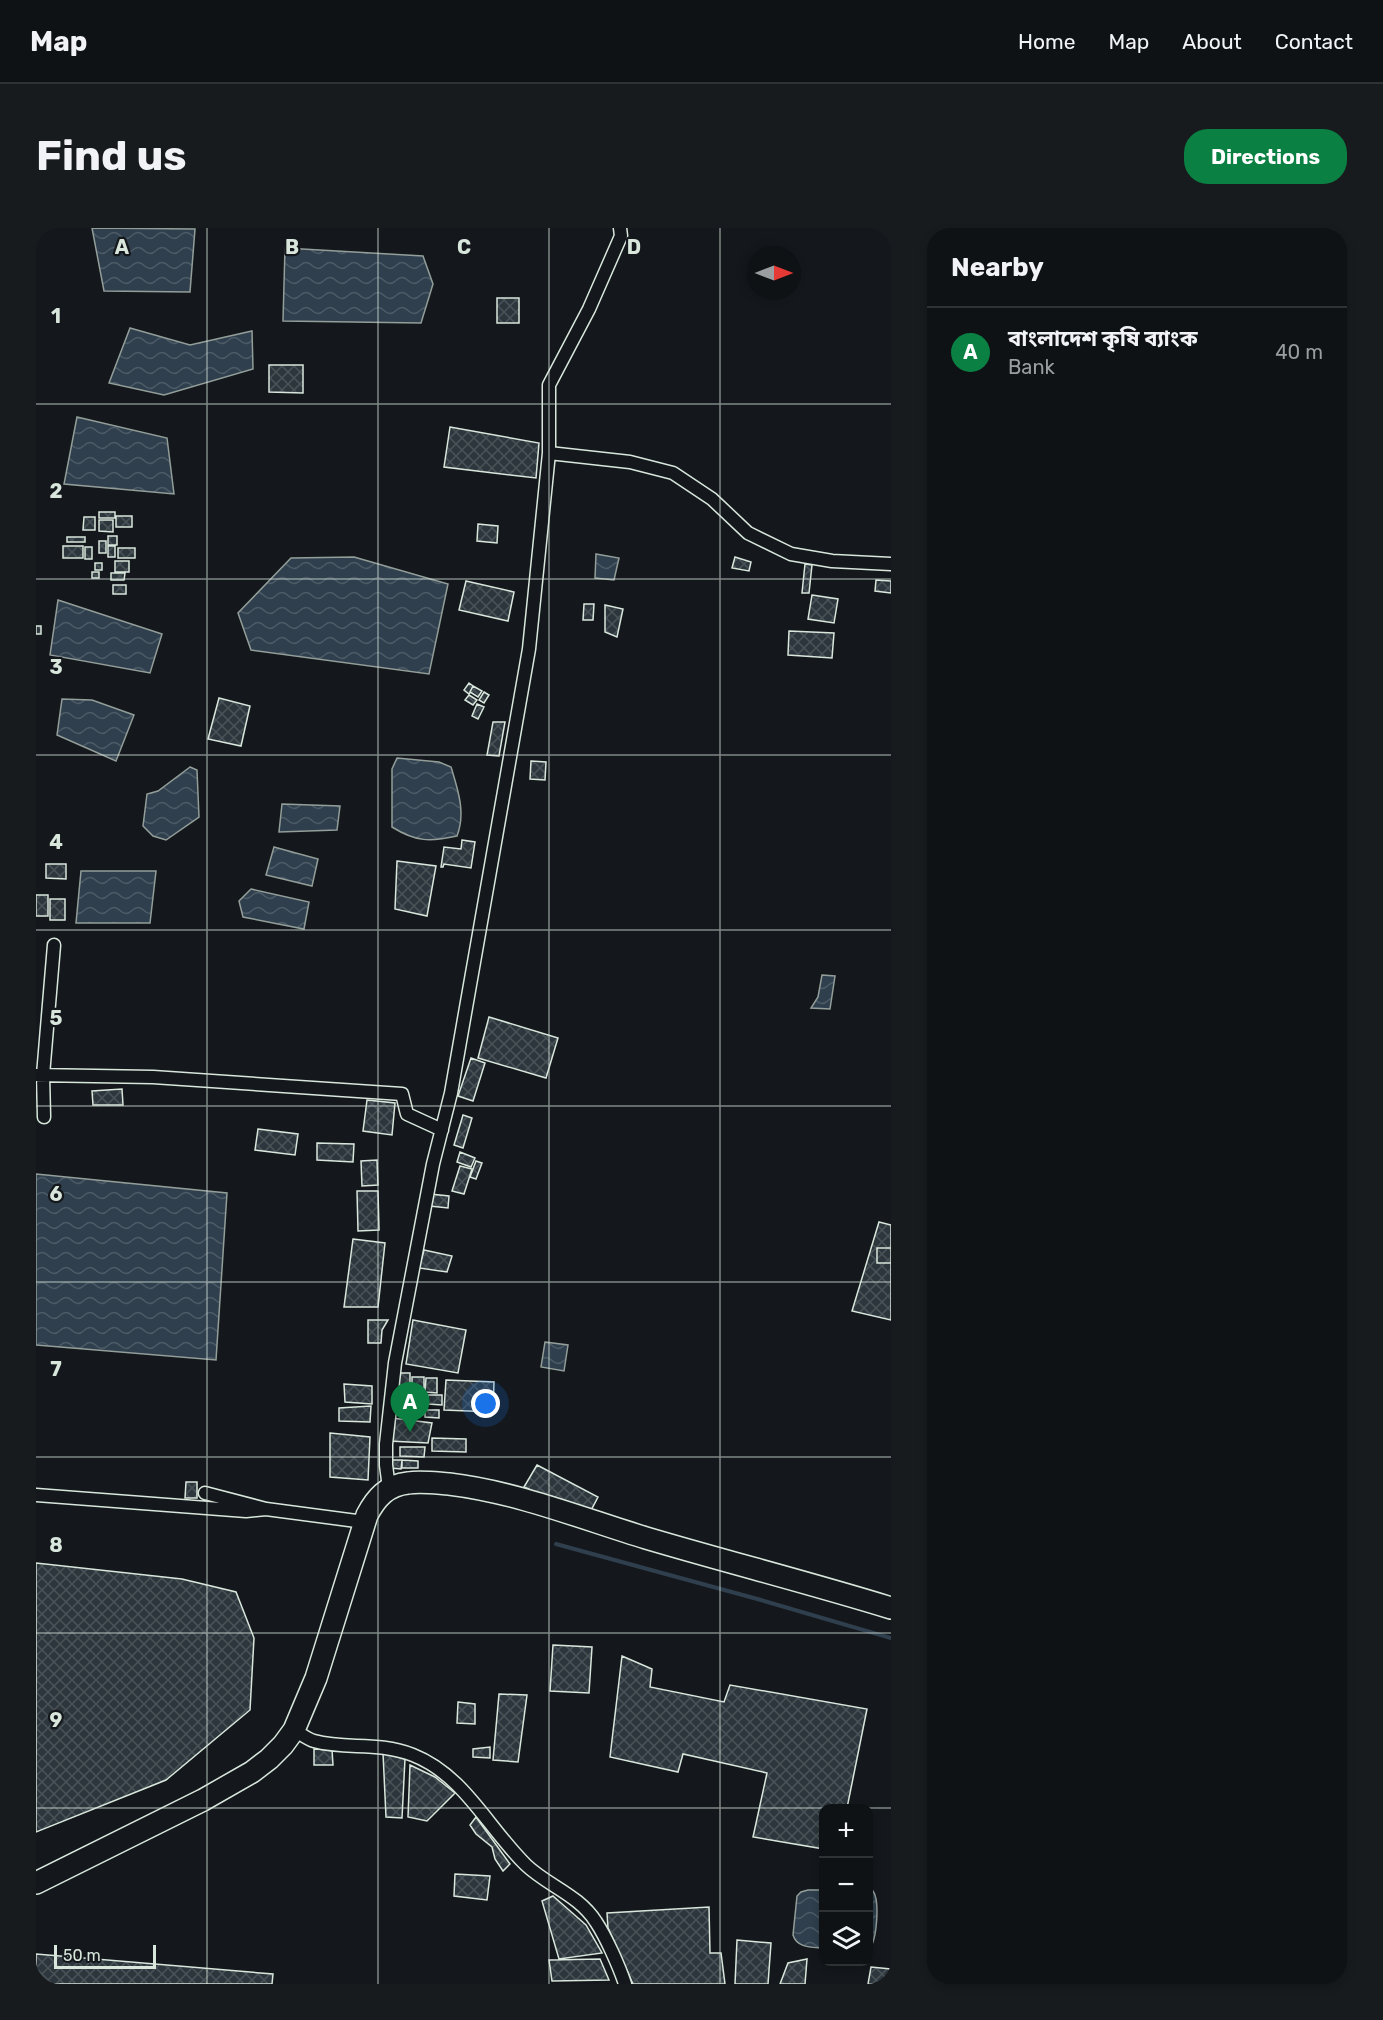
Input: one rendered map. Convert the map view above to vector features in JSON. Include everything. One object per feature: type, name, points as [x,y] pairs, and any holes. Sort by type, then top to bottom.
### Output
[{"type":"highway","points":[[36,1882],[185,1809],[245,1776],[269,1759],[294,1730],[316,1677],[364,1522],[376,1499],[389,1488],[406,1483],[426,1482],[469,1486],[506,1494],[685,1550],[770,1572],[891,1608]]},
{"type":"street","points":[[389,1488],[386,1444],[395,1363],[466,1008],[529,649],[549,453],[549,385],[589,309],[621,236],[620,228]]},
{"type":"street","points":[[549,453],[630,462],[673,473],[712,498],[748,533],[791,554],[832,561],[891,564]]},
{"type":"street","points":[[44,1117],[39,1075],[54,945]]},
{"type":"street","points":[[39,1075],[153,1077],[402,1094],[407,1114],[442,1130]]},
{"type":"street","points":[[205,1493],[266,1509],[364,1522]]},
{"type":"street","points":[[36,1495],[246,1511],[266,1509]]},
{"type":"street","points":[[294,1730],[312,1740],[381,1745],[400,1750],[441,1770],[470,1797],[528,1867],[573,1896],[596,1921],[625,1984]]},
{"type":"water","points":[[92,228],[195,229],[190,292],[104,291]]},
{"type":"water","points":[[285,248],[423,256],[433,284],[421,323],[283,321]]},
{"type":"water","points":[[130,328],[190,345],[252,331],[253,369],[164,395],[109,383]]},
{"type":"water","points":[[77,417],[167,438],[174,494],[64,484]]},
{"type":"water","points":[[596,554],[619,558],[614,580],[595,578]]},
{"type":"water","points":[[354,557],[448,584],[429,674],[251,650],[238,613],[291,558]]},
{"type":"water","points":[[58,600],[162,634],[150,673],[50,655]]},
{"type":"water","points":[[62,699],[92,700],[134,715],[116,761],[57,735]]},
{"type":"water","points":[[397,758],[439,762],[451,767],[461,810],[457,836],[423,839],[408,836],[392,827],[392,769]]},
{"type":"water","points":[[190,767],[197,770],[199,817],[166,840],[153,836],[143,826],[147,794],[158,791]]},
{"type":"water","points":[[282,804],[340,806],[337,830],[279,832]]},
{"type":"water","points":[[274,847],[318,859],[312,886],[266,875]]},
{"type":"water","points":[[81,871],[156,871],[150,923],[76,923]]},
{"type":"water","points":[[251,889],[309,902],[304,929],[243,917],[239,901]]},
{"type":"water","points":[[822,975],[835,976],[830,1009],[811,1008],[818,997]]},
{"type":"water","points":[[36,1174],[227,1193],[216,1360],[36,1345]]},
{"type":"water","points":[[545,1342],[568,1345],[564,1371],[541,1367]]},
{"type":"water","points":[[819,1890],[819,1948],[801,1945],[793,1935],[797,1896],[801,1892]]},
{"type":"water","points":[[873,1891],[877,1912],[873,1942]]},
{"type":"building","points":[[497,298],[519,298],[519,323],[497,323]]},
{"type":"building","points":[[269,365],[303,365],[303,393],[269,392]]},
{"type":"building","points":[[450,427],[539,443],[536,478],[444,467]]},
{"type":"building","points":[[99,512],[115,512],[115,518],[99,518]]},
{"type":"building","points":[[116,516],[132,516],[132,527],[116,527]]},
{"type":"building","points":[[84,517],[95,517],[95,530],[83,530]]},
{"type":"building","points":[[99,520],[113,520],[113,532],[99,531]]},
{"type":"building","points":[[478,524],[498,526],[497,543],[477,541]]},
{"type":"building","points":[[108,536],[117,536],[117,545],[108,545]]},
{"type":"building","points":[[67,537],[85,537],[85,542],[67,542]]},
{"type":"building","points":[[99,541],[106,541],[106,553],[99,553]]},
{"type":"building","points":[[63,546],[83,546],[83,558],[63,558]]},
{"type":"building","points":[[108,546],[115,546],[115,557],[108,557]]},
{"type":"building","points":[[85,547],[92,547],[92,559],[85,559]]},
{"type":"building","points":[[118,548],[135,548],[135,558],[118,558]]},
{"type":"building","points":[[735,557],[751,562],[749,571],[732,568]]},
{"type":"building","points":[[115,561],[129,561],[129,572],[115,572]]},
{"type":"building","points":[[95,563],[102,563],[102,570],[95,570]]},
{"type":"building","points":[[805,564],[812,565],[809,593],[802,593]]},
{"type":"building","points":[[92,572],[99,572],[99,578],[92,578]]},
{"type":"building","points":[[111,573],[125,573],[124,580],[111,580]]},
{"type":"building","points":[[876,580],[891,581],[891,593],[875,591]]},
{"type":"building","points":[[466,581],[514,592],[508,621],[459,610]]},
{"type":"building","points":[[113,585],[126,585],[126,594],[113,594]]},
{"type":"building","points":[[812,595],[838,599],[834,623],[808,619]]},
{"type":"building","points":[[584,604],[594,604],[593,620],[583,620]]},
{"type":"building","points":[[605,605],[623,609],[617,637],[605,632]]},
{"type":"building","points":[[36,626],[41,626],[41,634],[36,634]]},
{"type":"building","points":[[789,631],[834,633],[832,658],[788,655]]},
{"type":"building","points":[[469,683],[473,686],[469,694],[464,690]]},
{"type":"building","points":[[473,686],[482,691],[478,697],[470,692]]},
{"type":"building","points":[[484,692],[489,695],[484,703],[479,700]]},
{"type":"building","points":[[469,695],[477,700],[473,705],[465,700]]},
{"type":"building","points":[[219,698],[250,706],[241,746],[208,739]]},
{"type":"building","points":[[477,704],[484,707],[478,719],[472,716]]},
{"type":"building","points":[[493,722],[505,722],[499,756],[487,755]]},
{"type":"building","points":[[531,761],[546,762],[545,780],[530,779]]},
{"type":"building","points":[[462,840],[475,842],[471,868],[444,864],[441,867],[444,847],[461,849]]},
{"type":"building","points":[[397,861],[436,866],[427,916],[395,909]]},
{"type":"building","points":[[46,864],[66,864],[66,879],[46,878]]},
{"type":"building","points":[[36,895],[48,895],[48,916],[36,916]]},
{"type":"building","points":[[50,899],[65,899],[65,920],[50,920]]},
{"type":"building","points":[[489,1017],[558,1038],[546,1078],[478,1058]]},
{"type":"building","points":[[471,1058],[485,1063],[473,1101],[458,1096]]},
{"type":"building","points":[[122,1089],[123,1105],[93,1105],[92,1091]]},
{"type":"building","points":[[367,1100],[395,1103],[392,1135],[363,1131]]},
{"type":"building","points":[[463,1115],[472,1118],[463,1148],[454,1145]]},
{"type":"building","points":[[258,1129],[298,1134],[295,1155],[255,1150]]},
{"type":"building","points":[[317,1143],[354,1144],[353,1162],[317,1160]]},
{"type":"building","points":[[460,1152],[475,1158],[471,1167],[457,1162]]},
{"type":"building","points":[[377,1160],[378,1185],[362,1186],[361,1161]]},
{"type":"building","points":[[476,1161],[482,1163],[476,1179],[470,1177]]},
{"type":"building","points":[[460,1166],[472,1169],[464,1194],[452,1191]]},
{"type":"building","points":[[357,1191],[378,1191],[379,1230],[358,1231]]},
{"type":"building","points":[[430,1194],[449,1196],[448,1208],[430,1206]]},
{"type":"building","points":[[879,1222],[891,1225],[891,1320],[852,1311]]},
{"type":"building","points":[[353,1239],[385,1243],[378,1307],[344,1307]]},
{"type":"building","points":[[877,1248],[891,1248],[891,1263],[877,1263]]},
{"type":"building","points":[[424,1250],[452,1256],[447,1272],[419,1268]]},
{"type":"building","points":[[368,1320],[388,1320],[382,1330],[381,1343],[368,1343]]},
{"type":"building","points":[[413,1320],[466,1330],[458,1373],[406,1364]]},
{"type":"building","points":[[396,1373],[410,1373],[410,1387],[395,1387]]},
{"type":"building","points":[[412,1377],[424,1377],[424,1389],[412,1389]]},
{"type":"building","points":[[426,1378],[437,1378],[437,1393],[425,1392]]},
{"type":"building","points":[[446,1380],[494,1382],[493,1412],[444,1410]]},
{"type":"building","points":[[344,1384],[372,1386],[372,1404],[345,1402]]},
{"type":"building","points":[[406,1393],[426,1394],[425,1406],[406,1406]]},
{"type":"building","points":[[393,1394],[405,1394],[404,1404],[392,1404]]},
{"type":"building","points":[[428,1395],[442,1395],[442,1405],[428,1404]]},
{"type":"building","points":[[371,1406],[370,1422],[339,1421],[339,1408]]},
{"type":"building","points":[[397,1407],[417,1407],[416,1415],[397,1415]]},
{"type":"building","points":[[425,1410],[439,1410],[439,1418],[425,1417]]},
{"type":"building","points":[[392,1418],[432,1423],[428,1443],[389,1441]]},
{"type":"building","points":[[330,1433],[370,1437],[368,1480],[330,1477]]},
{"type":"building","points":[[432,1438],[466,1439],[466,1452],[432,1451]]},
{"type":"building","points":[[400,1447],[425,1447],[424,1457],[400,1456]]},
{"type":"building","points":[[392,1460],[402,1460],[401,1469],[391,1468]]},
{"type":"building","points":[[402,1460],[418,1461],[418,1468],[402,1468]]},
{"type":"building","points":[[537,1465],[598,1497],[588,1516],[524,1487]]},
{"type":"building","points":[[186,1482],[197,1482],[197,1498],[185,1498]]},
{"type":"building","points":[[36,1563],[182,1579],[236,1592],[254,1638],[250,1710],[166,1780],[36,1832]]},
{"type":"building","points":[[553,1645],[592,1647],[589,1693],[550,1691]]},
{"type":"building","points":[[622,1656],[652,1669],[650,1687],[724,1702],[730,1685],[867,1709],[848,1804],[819,1804],[819,1848],[753,1837],[767,1773],[683,1754],[678,1772],[610,1757]]},
{"type":"building","points":[[499,1694],[527,1695],[518,1762],[493,1760]]},
{"type":"building","points":[[458,1702],[475,1704],[475,1724],[457,1723]]},
{"type":"building","points":[[490,1747],[490,1758],[473,1757],[473,1749]]},
{"type":"building","points":[[314,1749],[332,1750],[333,1765],[314,1765]]},
{"type":"building","points":[[383,1753],[405,1759],[402,1818],[386,1817]]},
{"type":"building","points":[[410,1765],[435,1777],[455,1793],[427,1821],[408,1817]]},
{"type":"building","points":[[476,1817],[510,1864],[503,1871],[495,1859],[492,1847],[476,1834],[470,1825]]},
{"type":"building","points":[[455,1874],[490,1876],[487,1900],[454,1896]]},
{"type":"building","points":[[553,1896],[586,1925],[602,1953],[559,1959],[542,1901]]},
{"type":"building","points":[[709,1907],[710,1953],[721,1953],[725,1984],[633,1984],[608,1928],[607,1913]]},
{"type":"building","points":[[737,1940],[771,1943],[768,1984],[735,1984]]},
{"type":"building","points":[[36,1954],[273,1974],[272,1984],[36,1984]]},
{"type":"building","points":[[600,1959],[609,1980],[552,1981],[549,1960]]},
{"type":"building","points":[[807,1959],[805,1984],[780,1984],[788,1963]]},
{"type":"building","points":[[871,1967],[891,1969],[891,1984],[868,1984]]},
{"type":"waterway","points":[[556,1544],[891,1638]]},
{"type":"place","name":"বাংলাদেশ কৃষি ব্যাংক","points":[[410,1432]]}]
